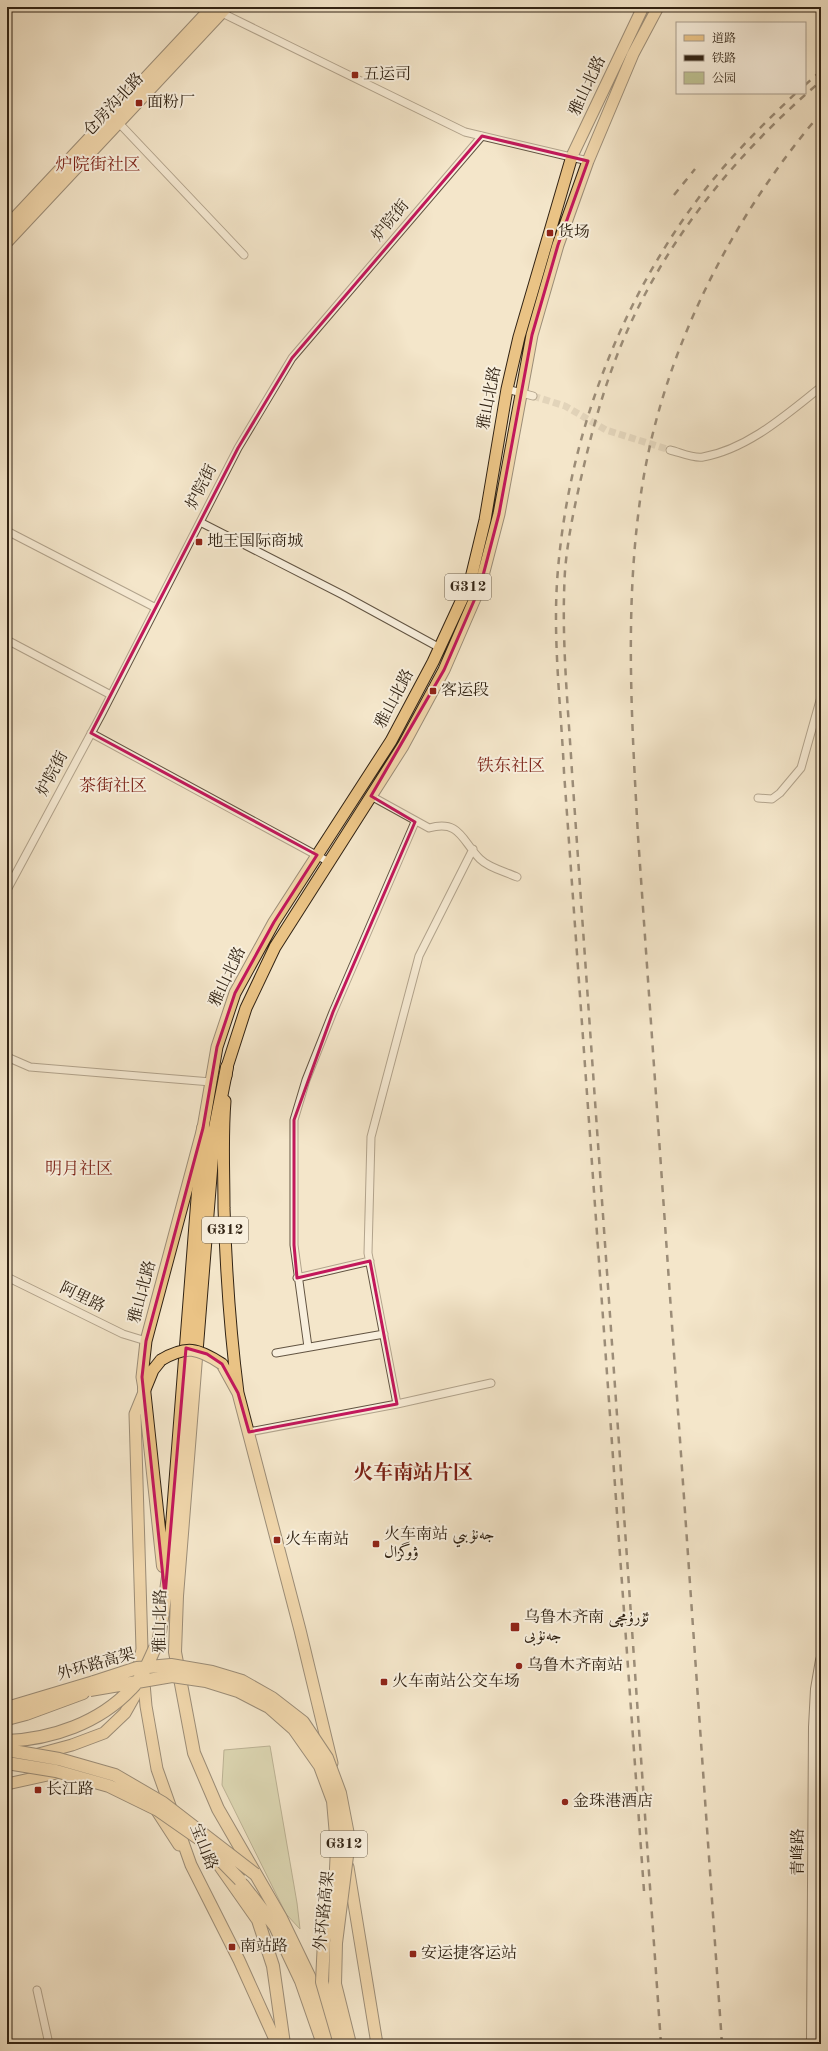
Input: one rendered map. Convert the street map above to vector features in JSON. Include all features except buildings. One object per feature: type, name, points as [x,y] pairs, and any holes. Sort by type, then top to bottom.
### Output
[{"type":"highway","name":"雅山北路","points":[[227,1067],[214,1133],[177,1596],[175,1652],[194,1753],[218,1809],[281,1918],[309,1976],[334,2044]]},
{"type":"highway","points":[[7,1741],[53,1735],[84,1722],[109,1709],[132,1689],[148,1663],[159,1639],[165,1596],[203,1128]]},
{"type":"highway","points":[[144,1389],[165,1596]]},
{"type":"highway","name":"外环路高架","points":[[7,1708],[137,1668],[171,1665],[212,1672],[242,1682],[272,1698],[302,1722],[328,1758],[340,1793],[349,1840],[336,1943],[335,1984],[350,2044]]},
{"type":"highway","name":"外环路高架","points":[[7,1719],[26,1714],[90,1690],[172,1676],[206,1682],[238,1691],[269,1707],[294,1729],[320,1766],[333,1801],[336,1847],[334,1891],[324,1940],[322,1982],[340,2044]]},
{"type":"highway","points":[[7,1750],[59,1759],[115,1775],[164,1802],[255,1874]]},
{"type":"highway","points":[[7,1762],[56,1771],[109,1786],[158,1810],[201,1840],[275,1926],[301,1981],[323,2044]]},
{"type":"highway","points":[[237,1883],[258,1920],[273,1966],[284,2044]]},
{"type":"main road","name":"雅山北路","points":[[144,1389],[142,1377],[146,1341],[203,1128],[217,1047],[235,992],[274,922],[391,741],[440,648],[470,582],[485,520],[507,389],[518,337],[572,156],[643,7]]},
{"type":"main road","name":"雅山北路","points":[[238,1393],[231,1340],[225,1231],[222,1133],[227,1067],[246,1008],[275,946],[403,746],[444,670],[480,587],[499,514],[532,335],[558,245],[588,161],[633,54],[658,7]]},
{"type":"main road","name":"仓房沟北路","points":[[7,226],[113,114],[219,8]]},
{"type":"main road","name":"仓房沟北路","points":[[7,242],[119,124],[219,8]]},
{"type":"main road","points":[[144,1389],[153,1370],[161,1360],[176,1351],[188,1349],[207,1354],[222,1364],[238,1393]]},
{"type":"main road","name":"G312","points":[[142,1650],[134,1427],[135,1414],[144,1389]]},
{"type":"main road","name":"G312","points":[[238,1393],[300,1630],[332,1765],[375,2044]]},
{"type":"main road","points":[[7,1762],[72,1745],[104,1733],[125,1713],[134,1697],[142,1650]]},
{"type":"main road","name":"宝山路","points":[[142,1650],[146,1706],[157,1769],[191,1865],[239,1960],[277,2044]]},
{"type":"main road","name":"青峰路","points":[[812,2044],[817,1995],[814,1721],[816,1689],[821,1660]]},
{"type":"main road","points":[[7,1784],[69,1770],[89,1769],[121,1778],[146,1795],[191,1865]]},
{"type":"main road","points":[[820,2044],[821,2022]]},
{"type":"street","points":[[219,8],[465,132],[588,161]]},
{"type":"street","points":[[113,114],[119,124],[244,255]]},
{"type":"street","name":"炉院街","points":[[7,890],[91,734],[238,448],[292,358],[482,136]]},
{"type":"street","points":[[670,450],[702,458],[730,448],[762,432],[821,387]]},
{"type":"street","points":[[507,389],[533,396]]},
{"type":"street","points":[[200,522],[343,595],[440,648]]},
{"type":"street","points":[[7,531],[156,608]]},
{"type":"street","points":[[7,640],[111,695]]},
{"type":"street","points":[[758,798],[772,799],[780,794],[802,768],[821,697]]},
{"type":"street","points":[[91,734],[329,862]]},
{"type":"street","points":[[371,796],[428,828],[440,825],[452,828],[463,835],[480,860],[517,877]]},
{"type":"street","points":[[308,1346],[297,1278],[294,1245],[294,1120],[306,1080],[333,1012],[415,822]]},
{"type":"street","points":[[397,1404],[368,1253],[371,1137],[419,956],[473,849]]},
{"type":"street","points":[[7,1057],[30,1067],[211,1082]]},
{"type":"street","points":[[297,1278],[370,1261]]},
{"type":"street","name":"阿里路","points":[[7,1277],[123,1334],[146,1341]]},
{"type":"street","points":[[276,1353],[308,1346],[384,1334]]},
{"type":"street","points":[[249,1432],[397,1404],[491,1382]]},
{"type":"street","points":[[37,1990],[49,2044]]},
{"type":"highlighted area","points":[[482,136],[588,161],[558,245],[532,335],[499,514],[480,587],[444,670],[371,796],[415,822],[333,1012],[294,1120],[294,1245],[297,1278],[370,1261],[397,1404],[249,1432],[238,1393],[222,1364],[207,1354],[186,1348],[165,1596],[142,1377],[146,1341],[203,1128],[217,1047],[235,993],[274,922],[317,855],[91,733],[238,448],[292,358]]},
{"type":"green space","points":[[270,1746],[297,1903],[300,1929],[286,1914],[222,1785],[224,1750]]},
{"type":"tunnel","points":[[533,396],[565,406],[606,430],[670,450]]},
{"type":"railway","points":[[806,84],[821,71]]},
{"type":"railway","points":[[661,2044],[567,696],[564,646],[565,571],[568,542],[576,500],[598,411],[619,351],[642,299],[662,264],[708,197],[762,136],[821,81]]},
{"type":"railway","points":[[644,1891],[564,772],[556,645],[556,594],[558,569],[564,521],[573,473],[585,425],[619,334],[665,247],[692,207],[741,147],[795,94]]},
{"type":"railway","points":[[722,2044],[638,836],[631,672],[632,589],[639,508],[648,454],[662,401],[680,348],[702,297],[727,248],[755,201],[787,156],[821,113]]},
{"type":"railway","points":[[674,195],[695,169]]},
{"type":"place","name":"五运司","points":[[355,75]]},
{"type":"place","name":"面粉厂","points":[[139,103]]},
{"type":"place","name":"货场","points":[[550,233]]},
{"type":"place","name":"地王国际商城","points":[[199,542]]},
{"type":"place","name":"客运段","points":[[433,691]]},
{"type":"place","name":"火车南站","points":[[277,1540]]},
{"type":"place","name":"火车南站 جەنۇبىي ۋوگزال","points":[[376,1544]]},
{"type":"place","name":"乌鲁木齐南 ئۇرۇمچى جەنۇبى","points":[[515,1627]]},
{"type":"place","name":"乌鲁木齐南站","points":[[519,1666]]},
{"type":"place","name":"火车南站公交车场","points":[[384,1682]]},
{"type":"place","name":"长江路","points":[[38,1790]]},
{"type":"place","name":"金珠港酒店","points":[[565,1802]]},
{"type":"place","name":"南站路","points":[[232,1947]]},
{"type":"place","name":"安运捷客运站","points":[[413,1954]]},
{"type":"district","name":"炉院街社区","points":[[98,165]]},
{"type":"district","name":"铁东社区","points":[[511,766]]},
{"type":"district","name":"茶街社区","points":[[113,786]]},
{"type":"district","name":"明月社区","points":[[79,1169]]},
{"type":"district","name":"火车南站片区","points":[[413,1474]]}]
